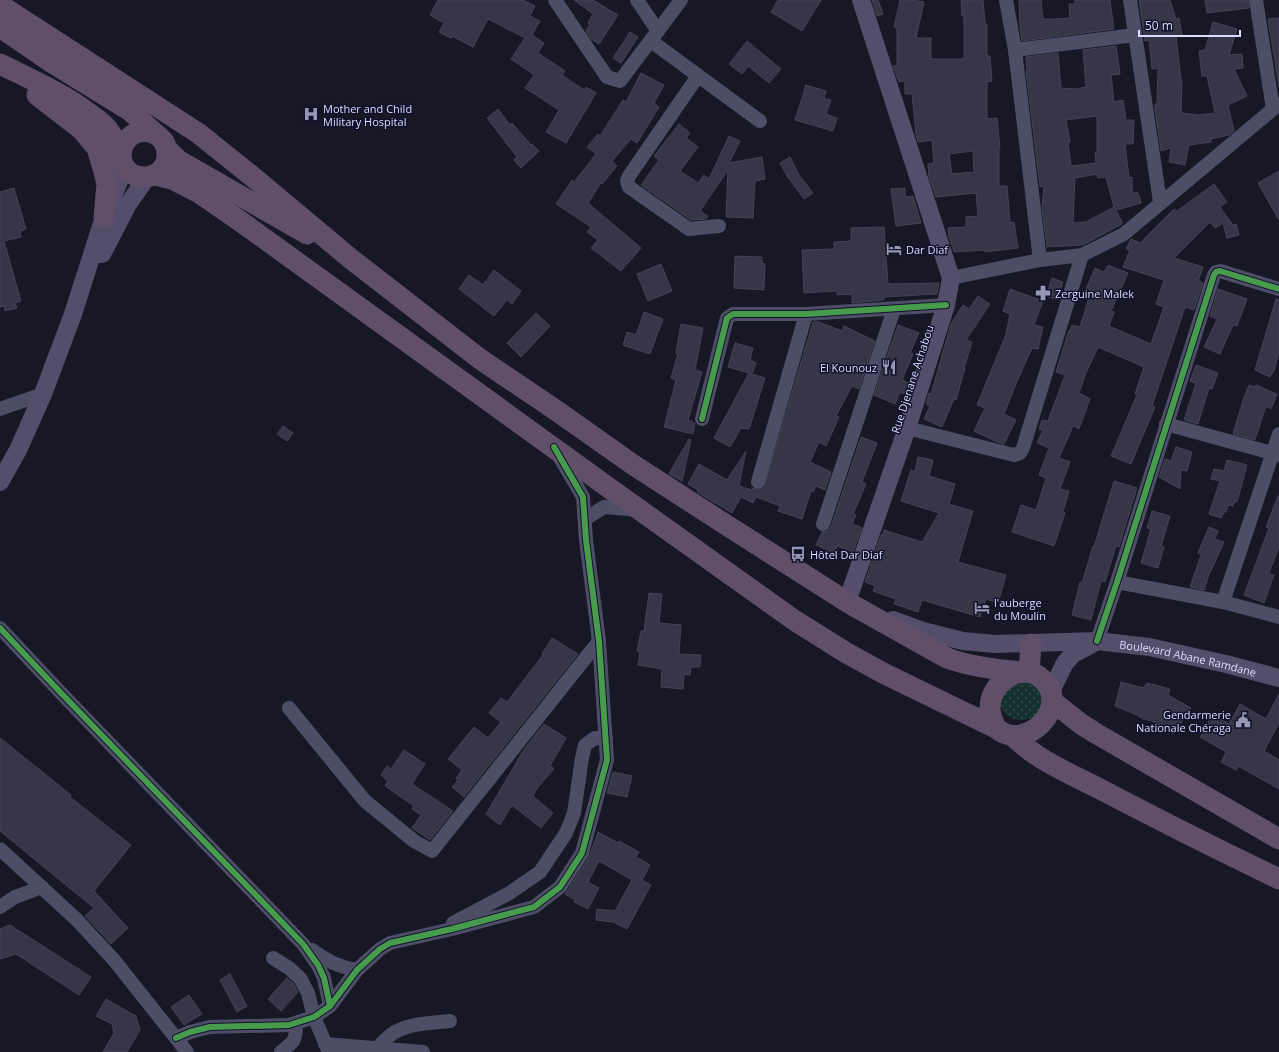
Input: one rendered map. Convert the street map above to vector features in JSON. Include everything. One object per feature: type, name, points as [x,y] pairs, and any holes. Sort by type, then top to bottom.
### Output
[{"type":"highway","points":[[0,5],[198,133],[277,196],[351,260],[480,359],[557,410],[632,464],[853,605],[947,658],[981,668],[1025,672],[1038,676],[1046,683],[1052,696],[1081,724],[1279,839]]},
{"type":"highway","points":[[0,27],[51,62],[129,110],[162,141],[178,160],[184,164],[351,260]]},
{"type":"highway","points":[[0,64],[83,108],[103,124],[115,140],[123,164],[131,174],[139,177],[151,176],[172,179],[201,194],[794,620],[839,648],[883,673],[1004,732],[1023,734],[1032,731],[1039,726],[1046,719],[1050,711],[1052,696]]},
{"type":"highway","points":[[0,67],[82,130],[97,148],[107,184],[104,217]]},
{"type":"highway","points":[[123,164],[121,152],[123,144],[128,138],[134,133],[142,131],[150,132],[162,141],[167,156],[166,164],[161,170],[151,176]]},
{"type":"highway","points":[[1025,672],[1031,644]]},
{"type":"highway","points":[[1025,672],[1011,675],[1002,681],[995,690],[991,700],[990,710],[992,719],[1004,732],[1029,751],[1050,764],[1279,879]]},
{"type":"main road","name":"Rue Djenane Achabou","points":[[853,605],[946,305],[951,278],[861,0]]},
{"type":"main road","points":[[0,482],[18,450],[43,394],[73,314],[104,217],[123,164]]},
{"type":"main road","points":[[73,314],[118,220],[127,206],[151,176]]},
{"type":"main road","name":"Boulevard Abane Ramdane","points":[[853,605],[923,631],[963,641],[996,644],[1096,641],[1149,647],[1226,664],[1279,678]]},
{"type":"main road","points":[[1052,696],[1065,663],[1073,654],[1096,641]]},
{"type":"street","points":[[556,0],[607,77],[620,81],[681,0]]},
{"type":"street","points":[[637,0],[654,36],[698,76],[760,121]]},
{"type":"street","points":[[1006,0],[1015,50],[1040,260]]},
{"type":"street","points":[[1130,0],[1160,202]]},
{"type":"street","points":[[951,278],[1040,260],[1082,255],[1124,234],[1160,202],[1276,107],[1256,0]]},
{"type":"street","points":[[1015,50],[1135,35]]},
{"type":"street","points":[[698,76],[629,176],[628,181],[629,187],[689,229],[719,226]]},
{"type":"street","points":[[907,428],[1014,456],[1020,453],[1023,448],[1082,255]]},
{"type":"street","points":[[1096,641],[1117,582],[1214,275],[1216,272],[1220,271],[1279,289]]},
{"type":"street","points":[[702,419],[727,318],[734,314],[806,314],[946,305]]},
{"type":"street","points":[[822,524],[894,309]]},
{"type":"street","points":[[758,482],[806,314]]},
{"type":"street","points":[[0,409],[43,394]]},
{"type":"street","points":[[1166,424],[1276,454]]},
{"type":"street","points":[[1223,602],[1276,454],[1279,434]]},
{"type":"street","points":[[176,1038],[190,1032],[210,1027],[289,1025],[314,1017],[330,1006],[357,970],[380,949],[390,943],[433,934],[534,907],[560,887],[582,854],[607,760],[606,739],[599,641],[583,497],[554,447]]},
{"type":"street","points":[[585,519],[604,507],[641,510]]},
{"type":"street","points":[[1117,582],[1223,602],[1279,617]]},
{"type":"street","points":[[0,628],[61,694],[303,944],[318,965],[324,978],[330,1006]]},
{"type":"street","points":[[289,708],[365,802],[414,842],[432,851],[599,641]]},
{"type":"street","points":[[433,934],[508,894],[540,872],[566,833],[574,813],[585,745],[595,738],[606,739]]},
{"type":"street","points":[[0,849],[77,920],[114,960],[187,1052]]},
{"type":"street","points":[[0,907],[15,897],[42,887]]},
{"type":"street","points":[[303,944],[325,959],[343,968],[357,970]]},
{"type":"street","points":[[273,958],[289,968],[300,978],[308,993],[314,1017],[327,1048],[423,1052]]},
{"type":"street","points":[[376,1049],[394,1033],[406,1028],[420,1024],[450,1021]]},
{"type":"street","points":[[281,1052],[289,1046],[296,1037],[296,1023]]},
{"type":"green space","points":[[1030,681],[1042,695],[1038,713],[1032,718],[1025,720],[1011,718],[1001,707],[1001,697],[1004,690],[1007,685]]},
{"type":"building","points":[[438,0],[523,0],[535,6],[530,16],[540,21],[532,35],[544,43],[538,53],[565,71],[562,75],[584,90],[586,87],[596,93],[566,143],[546,132],[559,110],[525,88],[534,75],[511,59],[525,38],[488,19],[473,47],[452,36],[451,38],[439,32],[444,23],[430,15]]},
{"type":"building","points":[[574,0],[593,0],[618,15],[599,44],[591,39],[586,31],[593,14]]},
{"type":"building","points":[[778,0],[821,0],[802,31],[771,12]]},
{"type":"building","points":[[872,0],[878,0],[883,14],[877,16]]},
{"type":"building","points":[[900,0],[924,2],[916,38],[931,38],[931,59],[964,59],[964,16],[962,16],[961,0],[983,0],[985,24],[987,24],[987,56],[990,56],[992,81],[987,82],[987,119],[997,118],[1000,148],[999,186],[1007,186],[1010,223],[1014,222],[1018,248],[985,252],[985,250],[954,252],[949,237],[948,228],[966,227],[966,217],[978,216],[976,193],[936,197],[929,177],[928,164],[934,163],[932,140],[918,142],[912,94],[905,94],[905,81],[899,82],[893,66],[897,65],[897,27],[894,27]],"holes":[[[973,151],[974,172],[952,174],[949,154]]]},
{"type":"building","points":[[1019,0],[1041,0],[1043,19],[1056,19],[1070,18],[1069,4],[1075,4],[1075,0],[1110,0],[1114,29],[1022,41]]},
{"type":"building","points":[[1139,0],[1170,0],[1176,19],[1179,18],[1182,35],[1176,36],[1182,80],[1181,113],[1199,115],[1215,113],[1207,76],[1202,76],[1199,51],[1205,50],[1213,22],[1237,29],[1229,55],[1242,54],[1243,68],[1234,69],[1247,96],[1228,105],[1234,131],[1229,135],[1211,139],[1211,142],[1189,145],[1185,165],[1169,162],[1171,148],[1161,151],[1155,110],[1155,104],[1157,104],[1158,68],[1152,69],[1149,40],[1145,41]]},
{"type":"building","points":[[1205,0],[1248,0],[1249,8],[1207,13]]},
{"type":"building","points":[[1279,18],[1279,87],[1268,19]]},
{"type":"building","points":[[630,32],[638,37],[621,63],[613,58]]},
{"type":"building","points":[[747,41],[781,69],[769,83],[748,66],[742,74],[729,64]]},
{"type":"building","points":[[1116,46],[1120,74],[1111,75],[1114,102],[1123,100],[1126,120],[1134,120],[1133,144],[1125,144],[1129,178],[1132,177],[1132,192],[1138,193],[1141,203],[1116,210],[1122,224],[1083,245],[1047,247],[1042,208],[1044,186],[1040,187],[1026,71],[1026,57],[1058,53],[1061,88],[1075,89],[1086,87],[1083,50]],"holes":[[[1097,116],[1097,152],[1095,152],[1096,163],[1071,166],[1068,142],[1070,142],[1066,120]],[[1097,174],[1098,178],[1106,177],[1114,207],[1086,222],[1073,223],[1075,178]]]},
{"type":"building","points":[[641,73],[664,85],[654,103],[659,107],[637,143],[631,139],[612,161],[617,166],[602,184],[601,183],[588,203],[641,248],[621,271],[591,248],[598,240],[587,232],[591,227],[556,204],[572,180],[574,182],[596,154],[587,147],[598,134],[600,136],[623,100],[626,102]]},
{"type":"building","points":[[806,85],[826,91],[824,98],[831,100],[826,114],[837,118],[833,131],[795,120]]},
{"type":"building","points":[[498,109],[510,125],[512,123],[531,145],[532,144],[539,151],[521,168],[514,160],[517,157],[487,118]]},
{"type":"building","points":[[679,124],[690,133],[686,138],[698,147],[680,171],[698,183],[704,175],[709,179],[729,136],[740,141],[729,163],[762,157],[765,179],[755,181],[753,218],[726,217],[728,170],[700,211],[708,216],[706,219],[691,220],[641,185],[659,160],[654,156]]},
{"type":"building","points":[[790,157],[799,175],[813,193],[804,199],[787,176],[780,163]]},
{"type":"building","points":[[1279,171],[1279,220],[1258,183]]},
{"type":"building","points":[[1214,184],[1227,202],[1220,207],[1233,225],[1236,224],[1239,235],[1227,238],[1223,223],[1215,228],[1210,222],[1174,258],[1203,267],[1198,281],[1203,283],[1194,310],[1185,307],[1152,406],[1155,407],[1131,464],[1111,456],[1137,395],[1135,394],[1144,367],[1098,347],[1079,393],[1090,399],[1079,429],[1073,426],[1059,458],[1070,462],[1060,489],[1069,491],[1063,512],[1065,513],[1054,546],[1012,532],[1021,505],[1036,510],[1038,504],[1046,478],[1039,475],[1049,448],[1037,443],[1043,430],[1039,429],[1042,420],[1048,421],[1065,375],[1056,372],[1069,330],[1070,331],[1072,325],[1080,327],[1091,291],[1086,289],[1095,268],[1104,272],[1108,265],[1128,273],[1111,311],[1114,312],[1109,326],[1151,344],[1164,307],[1156,304],[1164,280],[1123,267],[1130,250],[1126,249],[1131,239],[1140,243],[1174,209],[1177,211]]},
{"type":"building","points":[[14,188],[26,229],[20,231],[21,237],[4,241],[21,301],[15,303],[17,308],[5,311],[4,306],[0,307],[0,192]]},
{"type":"building","points":[[905,188],[905,197],[913,196],[921,223],[896,226],[891,189]]},
{"type":"building","points":[[884,227],[888,284],[939,283],[937,294],[884,297],[884,300],[852,303],[852,294],[837,295],[837,291],[804,293],[802,250],[834,249],[834,242],[851,241],[851,228]]},
{"type":"building","points":[[735,256],[762,257],[762,263],[765,264],[764,290],[734,288]]},
{"type":"building","points":[[661,264],[672,291],[648,301],[637,274]]},
{"type":"building","points":[[494,270],[521,291],[512,304],[507,300],[494,316],[459,289],[469,275],[483,285]]},
{"type":"building","points":[[1052,278],[1063,282],[1057,300],[1046,296]]},
{"type":"building","points":[[1010,289],[1043,301],[1034,325],[1043,327],[1038,349],[1032,348],[1004,414],[1016,420],[1004,444],[974,431],[985,408],[977,405],[1006,334],[1010,314],[1003,311]]},
{"type":"building","points":[[1218,289],[1247,299],[1237,326],[1233,325],[1220,354],[1204,347],[1217,319],[1210,316]]},
{"type":"building","points":[[978,296],[990,304],[966,340],[972,342],[965,368],[956,400],[954,399],[942,427],[924,419],[930,406],[926,404],[929,393],[931,394],[951,324],[963,305],[969,309]]},
{"type":"building","points":[[1276,299],[1279,300],[1279,351],[1274,371],[1270,377],[1255,370]]},
{"type":"building","points":[[644,312],[663,319],[650,354],[623,345],[627,332],[636,335]]},
{"type":"building","points":[[536,313],[550,326],[521,357],[507,343]]},
{"type":"building","points":[[813,322],[819,322],[842,331],[844,326],[875,341],[859,389],[852,386],[836,416],[839,417],[826,446],[819,442],[810,462],[831,472],[825,490],[816,486],[813,492],[811,491],[802,519],[778,511],[780,506],[756,497],[753,503],[741,497],[732,513],[697,492],[698,490],[688,484],[699,464],[727,480],[746,451],[739,486],[752,490],[753,488],[760,490],[764,488]]},
{"type":"building","points":[[681,324],[703,328],[695,370],[702,372],[688,420],[695,423],[693,434],[664,427],[676,380],[671,378],[678,354],[676,353]]},
{"type":"building","name":"El Kounouz","points":[[898,325],[919,333],[910,353],[913,354],[902,380],[909,383],[905,394],[900,392],[895,404],[874,395]]},
{"type":"building","points":[[735,343],[753,348],[750,360],[756,363],[752,374],[765,378],[749,429],[741,428],[730,447],[714,438],[749,373],[728,367]]},
{"type":"building","points":[[1196,365],[1218,373],[1212,389],[1209,388],[1198,424],[1184,420],[1196,383],[1190,381]]},
{"type":"building","points":[[1249,385],[1255,387],[1256,385],[1277,394],[1271,409],[1266,406],[1255,440],[1233,434]]},
{"type":"building","points":[[283,426],[293,433],[287,441],[277,434]]},
{"type":"building","points":[[861,437],[877,443],[862,482],[866,484],[853,514],[856,515],[852,524],[862,528],[853,552],[837,546],[834,553],[816,545],[822,532],[828,531],[831,527]]},
{"type":"building","points":[[689,439],[691,440],[682,481],[669,474]]},
{"type":"building","points":[[1176,447],[1192,452],[1187,471],[1181,470],[1180,489],[1159,477],[1165,459],[1171,461]]},
{"type":"building","points":[[918,457],[933,460],[929,476],[955,484],[949,504],[973,511],[958,562],[1006,575],[998,603],[986,599],[980,617],[922,600],[918,612],[894,604],[896,599],[873,591],[875,586],[865,582],[884,530],[922,542],[939,513],[901,501],[911,470],[915,472]]},
{"type":"building","points":[[1227,460],[1247,465],[1237,502],[1235,501],[1233,506],[1228,505],[1226,512],[1224,512],[1221,518],[1209,514],[1220,481],[1211,479],[1214,469],[1224,471]]},
{"type":"building","points":[[1114,481],[1137,488],[1119,547],[1116,546],[1105,582],[1101,581],[1091,620],[1072,615],[1080,582],[1082,583]]},
{"type":"building","points":[[1278,496],[1279,547],[1269,573],[1274,575],[1264,603],[1244,595],[1269,528],[1266,527]]},
{"type":"building","points":[[1152,511],[1170,516],[1161,546],[1164,547],[1158,568],[1141,563],[1151,529],[1147,528]]},
{"type":"building","points":[[1209,527],[1218,531],[1215,539],[1224,542],[1210,571],[1204,590],[1190,587],[1201,555],[1198,553]]},
{"type":"building","points":[[649,593],[662,594],[659,623],[681,625],[679,654],[701,655],[700,667],[691,667],[690,675],[684,674],[683,689],[661,687],[662,669],[638,665],[640,651],[637,651],[641,631],[644,631]]},
{"type":"building","points":[[552,638],[578,654],[464,797],[452,787],[458,780],[456,778],[462,770],[448,759],[474,727],[488,738],[501,722],[489,713],[501,698],[507,702],[543,655],[542,654]]},
{"type":"building","points":[[1121,682],[1143,688],[1147,683],[1170,689],[1168,695],[1191,708],[1173,734],[1152,721],[1143,719],[1115,706]]},
{"type":"building","points":[[1279,694],[1279,723],[1264,751],[1279,760],[1279,789],[1238,766],[1236,770],[1221,762],[1226,752],[1200,737],[1213,714],[1229,724],[1240,704],[1266,719]]},
{"type":"building","points":[[544,724],[566,738],[550,766],[554,769],[538,787],[533,796],[553,813],[541,828],[512,805],[500,825],[486,814],[525,748]]},
{"type":"building","points":[[0,738],[71,795],[70,797],[131,845],[94,891],[128,928],[111,944],[85,916],[94,908],[0,831]]},
{"type":"building","points":[[404,750],[425,764],[412,784],[453,811],[430,840],[412,828],[421,815],[412,809],[414,806],[385,786],[388,781],[381,775],[387,766],[391,769]]},
{"type":"building","points":[[613,772],[632,776],[627,797],[607,793]]},
{"type":"building","points":[[598,832],[639,852],[636,857],[650,865],[642,880],[651,885],[627,929],[613,922],[596,920],[597,909],[615,911],[632,880],[599,861],[588,882],[599,888],[588,909],[574,902],[575,900],[565,894],[589,857]]},
{"type":"building","points":[[10,925],[91,977],[79,995],[16,954],[0,959],[0,929]]},
{"type":"building","points":[[230,974],[247,1006],[237,1012],[220,980]]},
{"type":"building","points":[[287,978],[293,983],[298,992],[281,1011],[268,999]]},
{"type":"building","points":[[189,995],[202,1014],[184,1025],[171,1007]]},
{"type":"building","points":[[106,999],[136,1016],[140,1030],[127,1052],[103,1052],[114,1033],[112,1024],[96,1016]]},
{"type":"cycle path","points":[[1097,641],[1214,275],[1216,272],[1220,271],[1279,289]]},
{"type":"cycle path","points":[[702,419],[727,318],[733,314],[806,314],[946,305]]},
{"type":"cycle path","points":[[176,1038],[190,1032],[210,1027],[289,1025],[314,1017],[330,1006],[357,970],[380,949],[390,943],[452,929],[534,907],[560,887],[582,853],[607,760],[599,641],[586,540],[583,497],[554,447]]},
{"type":"cycle path","points":[[0,628],[303,944],[318,965],[324,978],[330,1006]]},
{"type":"place","name":"Mother and Child Military Hospital","points":[[311,114]]},
{"type":"place","name":"Dar Diaf","points":[[894,249]]},
{"type":"place","name":"Zerguine Malek","points":[[1043,293]]},
{"type":"place","name":"El Kounouz","points":[[889,367]]},
{"type":"place","name":"Hôtel Dar Diaf","points":[[798,554]]},
{"type":"place","name":"l'auberge du Moulin","points":[[982,608]]},
{"type":"place","name":"Gendarmerie Nationale Chéraga","points":[[1243,720]]}]
